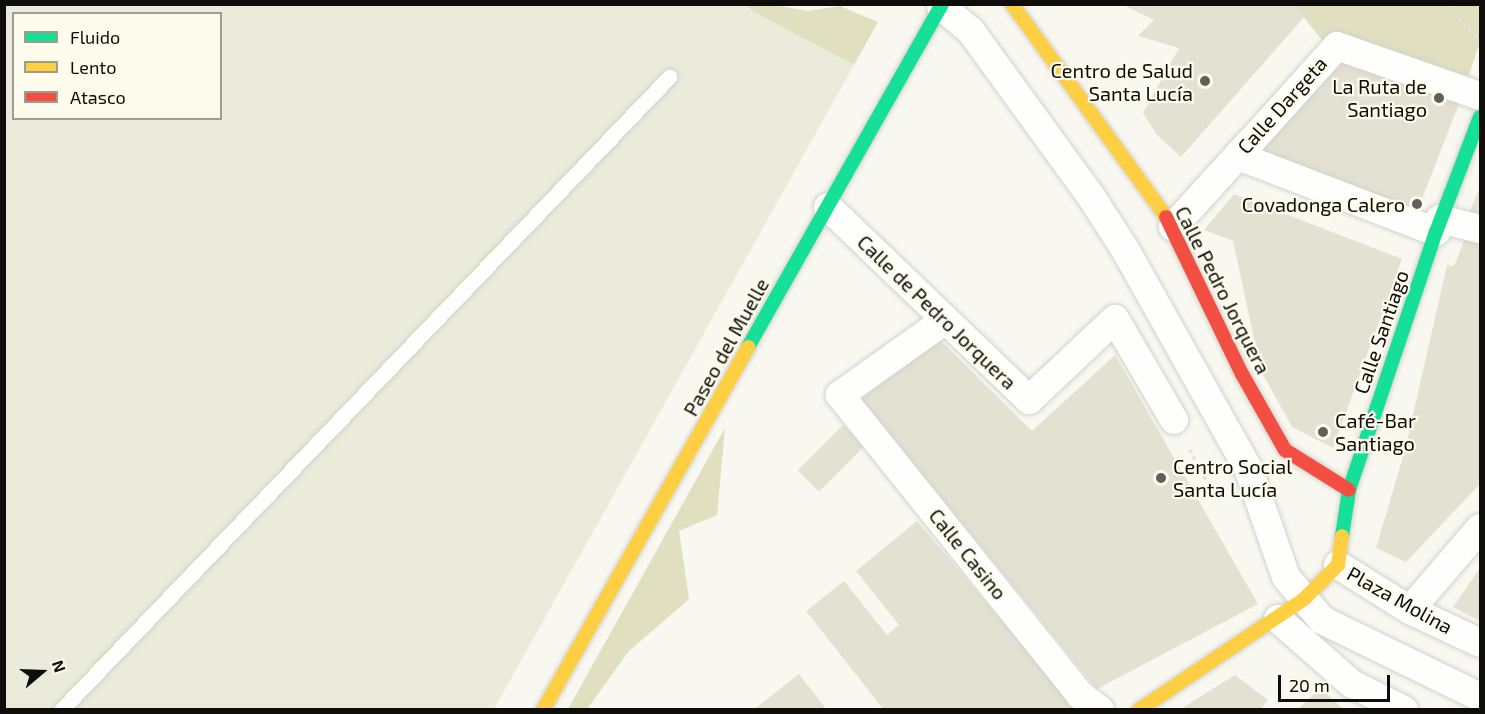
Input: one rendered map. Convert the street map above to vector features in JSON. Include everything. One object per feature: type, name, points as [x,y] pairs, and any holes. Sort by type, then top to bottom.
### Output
[{"type":"street","name":"Calle Pedro Jorquera","points":[[1012,4],[1133,168],[1173,227],[1242,374],[1285,450],[1349,490]]},
{"type":"street","name":"Paseo del Muelle","points":[[543,710],[942,5]]},
{"type":"street","points":[[942,5],[970,30],[1092,198],[1126,251],[1248,468],[1286,577],[1322,620],[1480,698]]},
{"type":"street","name":"Calle Dargeta","points":[[1173,227],[1337,43],[1480,96]]},
{"type":"street","points":[[1480,96],[1337,46],[1238,156],[1438,226],[1480,229]]},
{"type":"street","name":"Calle Santiago","points":[[1338,565],[1349,490],[1438,226],[1480,117]]},
{"type":"street","name":"Calle de Pedro Jorquera","points":[[828,207],[944,321],[1029,400],[1115,319],[1174,420]]},
{"type":"street","name":"Calle Casino","points":[[944,321],[840,395],[1080,695],[1100,710]]},
{"type":"street","points":[[1410,610],[1480,528]]},
{"type":"street","name":"Plaza Molina","points":[[1139,710],[1278,619],[1304,599],[1338,565],[1410,610],[1480,643]]},
{"type":"street","points":[[1278,619],[1352,684],[1375,710]]},
{"type":"street","points":[[1352,684],[1404,710]]},
{"type":"lane","points":[[61,710],[669,77]]},
{"type":"path","points":[[1452,4],[1459,18],[1480,41]]},
{"type":"path","points":[[1174,420],[1211,489]]},
{"type":"shaded area","points":[[4,5],[747,5],[752,11],[854,65],[494,709],[5,709]]},
{"type":"green space","points":[[747,5],[774,5],[808,11],[840,6],[878,22],[854,65],[752,11]]},
{"type":"green space","points":[[1294,5],[1480,5],[1480,42],[1459,104],[1338,60]]},
{"type":"green space","points":[[725,428],[717,515],[679,531],[689,599],[629,651],[587,709],[568,709]]},
{"type":"building","name":"Centro de Salud Santa Lucía","points":[[1121,4],[1294,4],[1305,16],[1181,157],[1157,135],[1143,113],[1179,48],[1138,36],[1154,20]]},
{"type":"building","points":[[1338,60],[1459,104],[1411,227],[1256,168],[1265,143]]},
{"type":"building","points":[[1480,188],[1480,218],[1468,215]]},
{"type":"building","points":[[1234,194],[1402,259],[1333,448],[1292,427],[1261,371],[1233,241],[1204,230]]},
{"type":"building","points":[[1466,236],[1480,239],[1480,484],[1406,562],[1376,548],[1405,450],[1447,265],[1454,266]]},
{"type":"building","points":[[939,339],[1032,431],[1115,355],[1258,604],[1097,689],[861,399]]},
{"type":"building","points":[[843,425],[864,446],[819,491],[798,470]]},
{"type":"building","points":[[917,521],[1074,706],[1074,710],[884,710],[806,611],[844,581],[887,635],[899,625],[856,571]]},
{"type":"building","points":[[1480,568],[1480,621],[1453,607]]},
{"type":"building","points":[[799,674],[827,710],[753,710]]},
{"type":"building","points":[[1235,675],[1268,700],[1260,710],[1179,710]]},
{"type":"building","points":[[1320,688],[1344,710],[1297,710]]},
{"type":"traffic: fast","points":[[748,347],[942,4]]},
{"type":"traffic: fast","points":[[1342,536],[1349,490],[1436,232],[1480,117]]},
{"type":"traffic: slow","points":[[1012,4],[1166,217]]},
{"type":"traffic: slow","points":[[543,710],[748,347]]},
{"type":"traffic: slow","points":[[1139,710],[1304,599],[1338,565],[1342,536]]},
{"type":"traffic: jam","points":[[1166,217],[1242,374],[1285,450],[1349,490]]},
{"type":"place","name":"Centro de Salud Santa Lucía","points":[[1205,81]]},
{"type":"place","name":"La Ruta de Santiago","points":[[1439,98]]},
{"type":"place","name":"Covadonga Calero","points":[[1417,204]]},
{"type":"place","name":"Café-Bar Santiago","points":[[1323,432]]},
{"type":"place","name":"Centro Social Santa Lucía","points":[[1161,478]]}]
